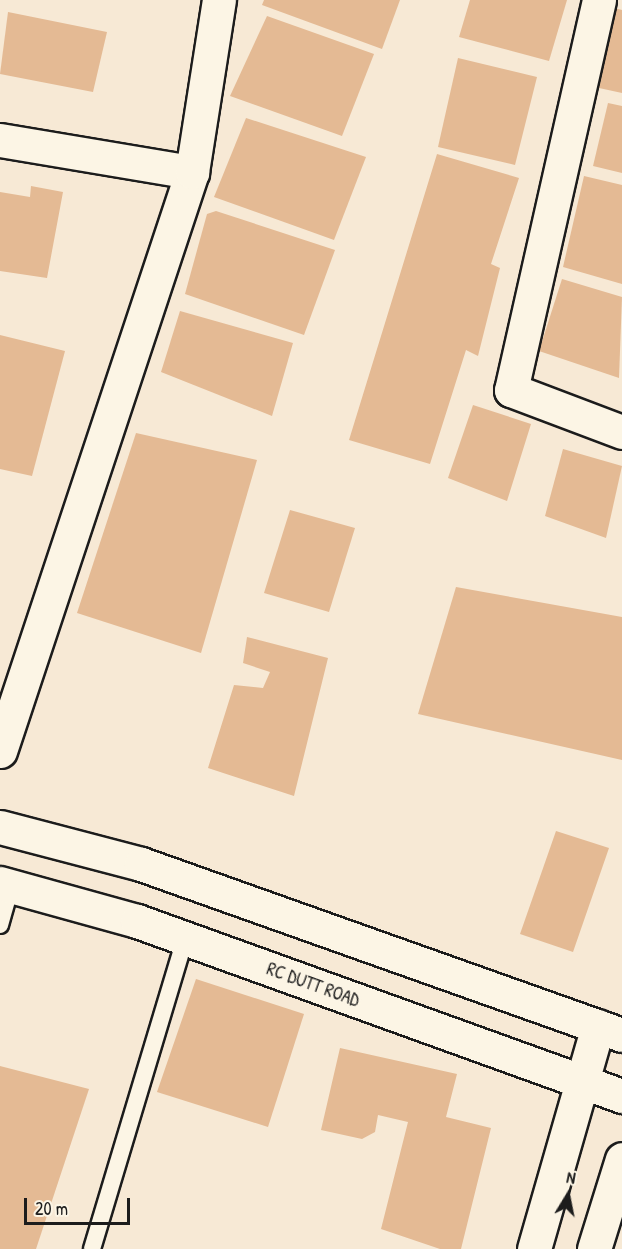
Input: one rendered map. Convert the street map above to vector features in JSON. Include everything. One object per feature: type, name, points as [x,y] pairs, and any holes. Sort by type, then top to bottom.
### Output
[{"type":"main road","points":[[0,751],[192,172],[219,0]]},
{"type":"main road","points":[[599,0],[511,390],[622,432]]},
{"type":"main road","points":[[0,140],[192,172]]},
{"type":"main road","points":[[0,827],[141,864],[610,1031],[582,1081],[534,1249]]},
{"type":"main road","name":"RC DUTT ROAD","points":[[6,885],[185,939],[622,1096]]},
{"type":"main road","points":[[594,1249],[622,1159]]},
{"type":"lane","points":[[0,925],[6,885]]},
{"type":"lane","points":[[92,1249],[185,939]]},
{"type":"building","points":[[264,0],[400,0],[382,49],[262,5]]},
{"type":"building","points":[[470,0],[567,0],[549,61],[459,37]]},
{"type":"building","points":[[614,8],[622,10],[622,93],[599,88]]},
{"type":"building","points":[[8,12],[107,32],[93,92],[0,74]]},
{"type":"building","points":[[267,16],[374,54],[342,136],[230,96]]},
{"type":"building","points":[[458,58],[537,77],[515,165],[438,147]]},
{"type":"building","points":[[608,103],[622,106],[622,173],[593,166]]},
{"type":"building","points":[[246,118],[366,157],[334,240],[214,197]]},
{"type":"building","points":[[437,154],[519,178],[491,264],[500,268],[478,356],[466,350],[430,464],[349,440]]},
{"type":"building","points":[[584,176],[622,185],[622,284],[563,267]]},
{"type":"building","points":[[31,186],[63,192],[47,278],[0,271],[0,192],[30,197]]},
{"type":"building","points":[[216,211],[335,250],[304,335],[185,294],[207,214]]},
{"type":"building","points":[[562,279],[622,297],[619,378],[539,351]]},
{"type":"building","points":[[180,311],[293,343],[272,416],[161,372]]},
{"type":"building","points":[[0,335],[65,351],[32,476],[0,469]]},
{"type":"building","points":[[473,405],[531,424],[507,501],[448,478]]},
{"type":"building","points":[[136,433],[257,460],[201,653],[77,613]]},
{"type":"building","points":[[563,449],[622,466],[606,538],[545,516]]},
{"type":"building","points":[[290,510],[355,528],[329,612],[264,593]]},
{"type":"building","points":[[456,587],[622,617],[622,760],[418,714]]},
{"type":"building","points":[[247,637],[328,658],[294,796],[208,768],[234,685],[263,688],[270,672],[243,663]]},
{"type":"building","points":[[556,831],[609,848],[573,952],[520,934]]},
{"type":"building","points":[[196,979],[304,1014],[268,1127],[157,1092]]},
{"type":"building","points":[[340,1048],[457,1074],[446,1117],[491,1128],[461,1249],[440,1249],[381,1229],[408,1122],[378,1115],[375,1132],[362,1139],[321,1130]]},
{"type":"building","points":[[0,1066],[89,1089],[36,1249],[0,1249]]}]
